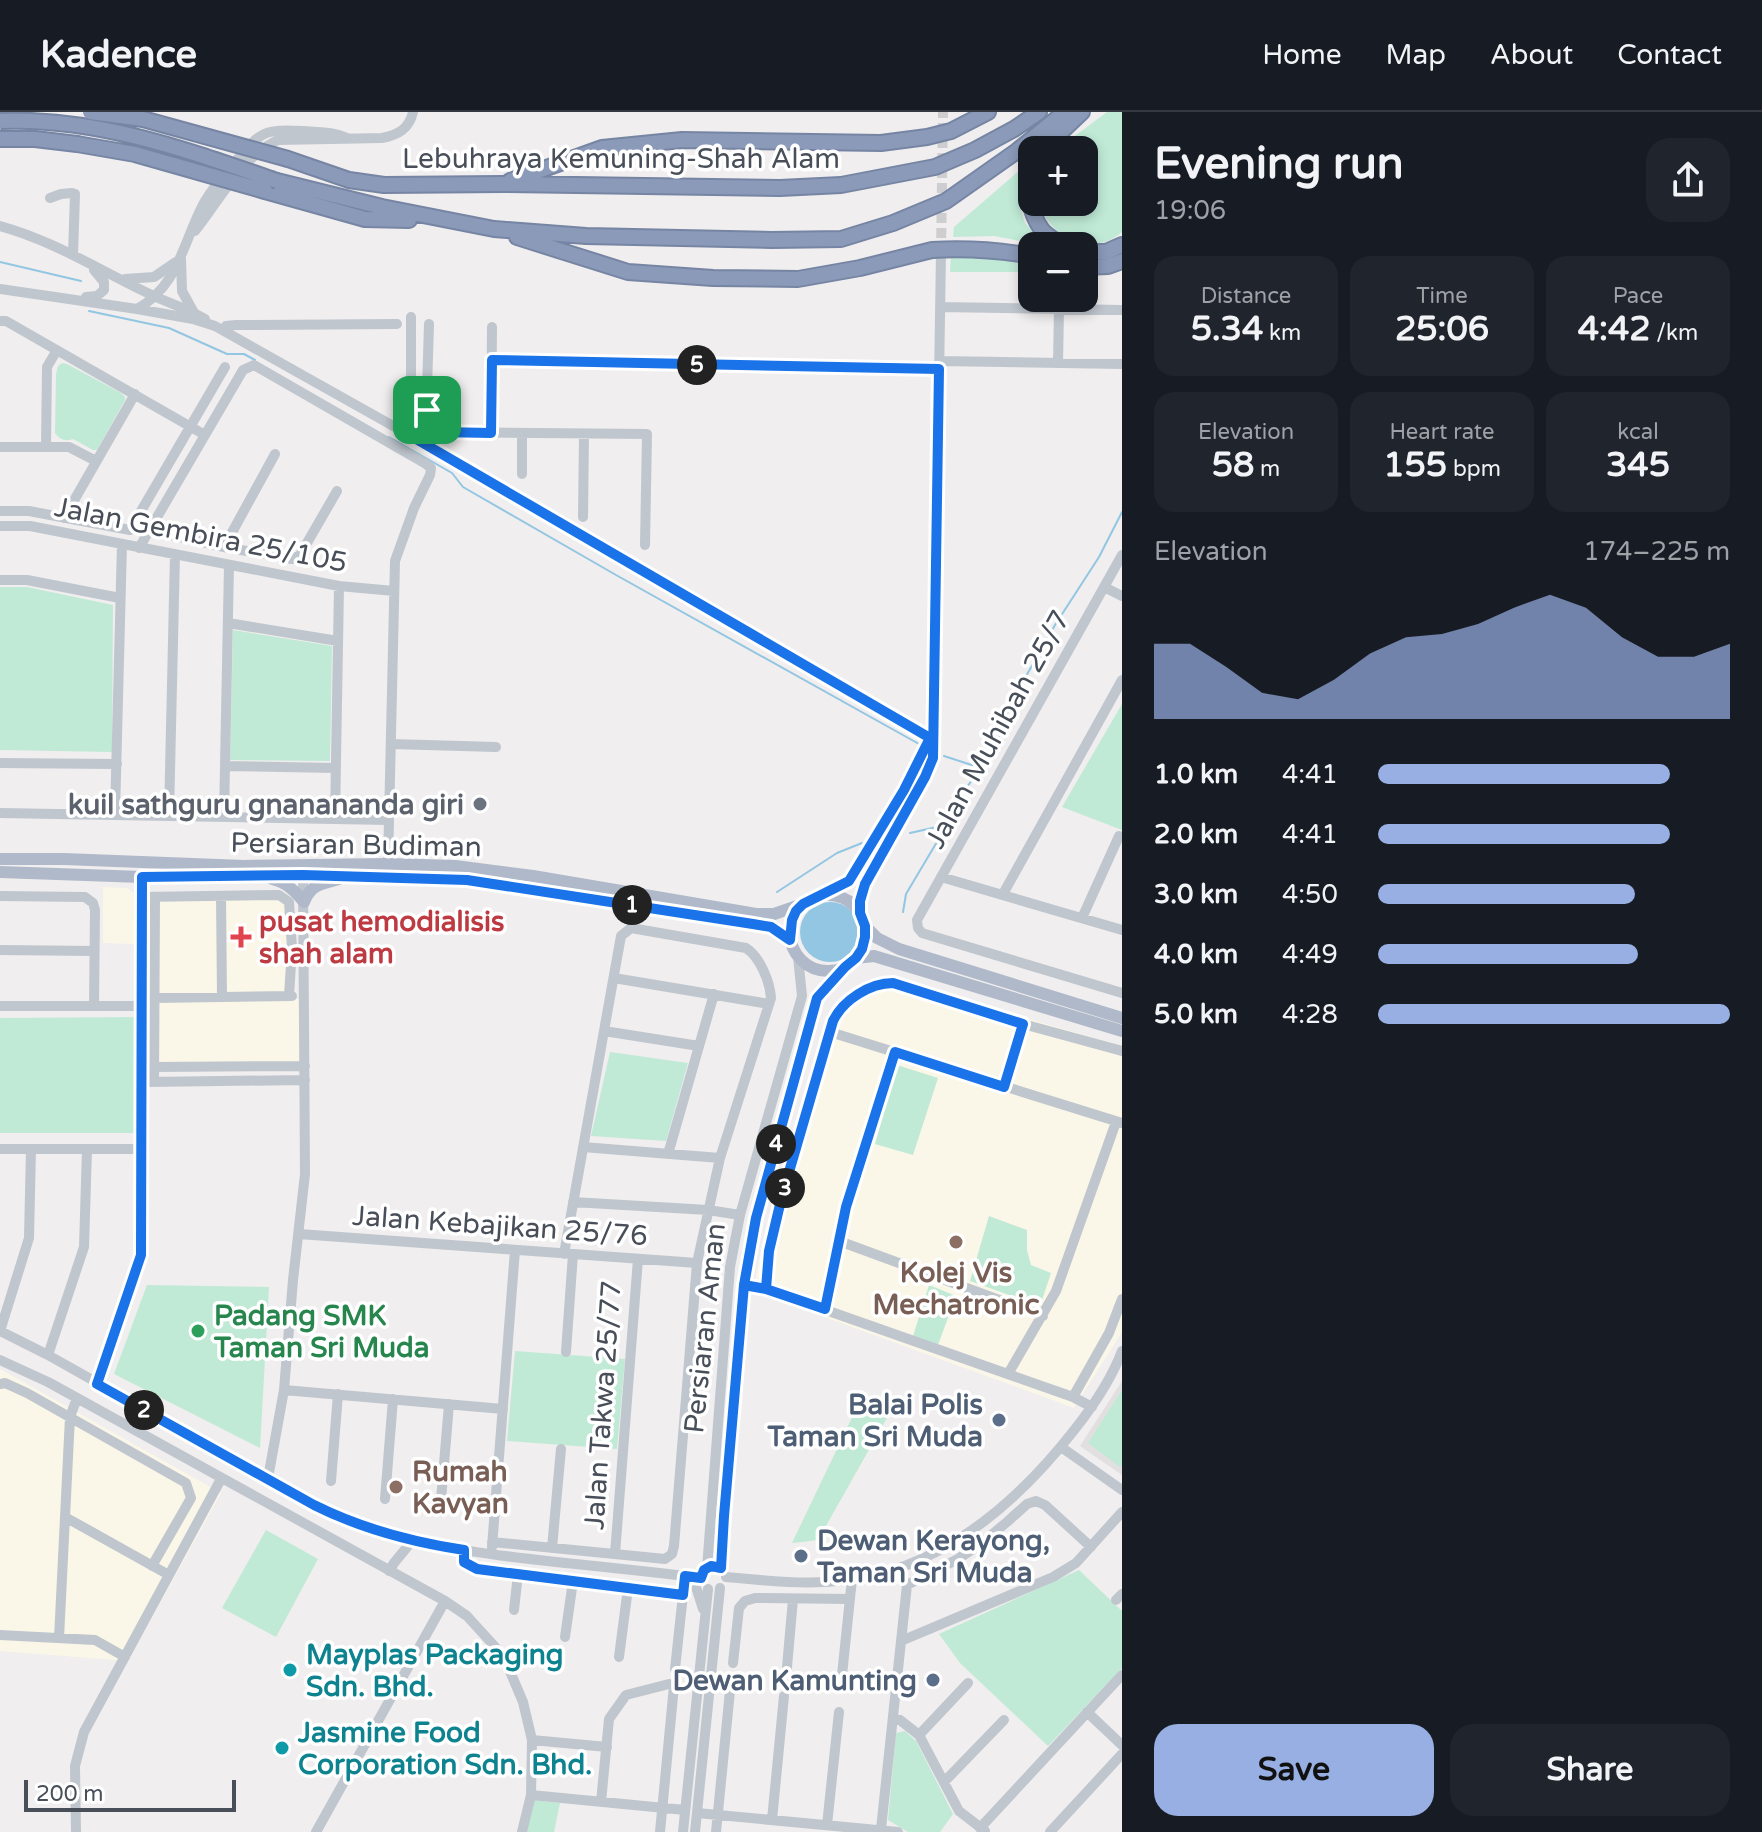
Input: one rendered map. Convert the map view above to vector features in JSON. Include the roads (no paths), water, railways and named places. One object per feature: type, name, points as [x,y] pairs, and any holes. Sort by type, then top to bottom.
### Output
[{"type":"highway","points":[[90,112],[143,119]]},
{"type":"highway","points":[[124,112],[143,119]]},
{"type":"highway","points":[[503,184],[602,148],[682,140],[881,143],[951,131],[988,112]]},
{"type":"highway","name":"Lebuhraya Kemuning-Shah Alam","points":[[143,119],[288,159],[349,180],[384,185],[780,188],[841,185],[935,167],[975,150],[1039,112]]},
{"type":"highway","name":"Lebuhraya Kemuning-Shah Alam","points":[[0,121],[52,122],[126,134],[277,181],[382,207],[494,229],[586,236],[772,240],[841,239],[893,223],[946,201],[1017,151],[1065,112]]},
{"type":"highway","points":[[1056,136],[1082,112]]},
{"type":"highway","points":[[0,139],[35,139],[135,154],[365,219],[445,220]]},
{"type":"highway","points":[[494,229],[628,272],[713,278],[798,279],[959,248],[1018,254]]},
{"type":"highway","points":[[1098,252],[1122,245]]},
{"type":"highway","points":[[1098,266],[1122,261]]},
{"type":"main road","name":"Persiaran Budiman","points":[[0,859],[244,866],[455,866],[533,876],[756,914],[774,914],[803,904]]},
{"type":"main road","points":[[64,859],[59,862],[58,868],[67,873]]},
{"type":"main road","points":[[388,864],[398,871],[467,880]]},
{"type":"main road","points":[[244,866],[299,870],[303,875]]},
{"type":"main road","name":"Persiaran Budiman","points":[[0,872],[142,877],[303,875],[467,880],[771,927],[790,940]]},
{"type":"main road","points":[[257,876],[279,881],[292,888],[304,902],[308,891],[315,887],[350,876]]},
{"type":"main road","points":[[1122,1018],[899,949],[877,938],[853,904],[843,898],[820,896],[803,904],[792,920],[790,940],[798,957],[820,970],[833,971],[850,962],[874,956],[1122,1031]]},
{"type":"main road","points":[[850,962],[862,949],[865,937],[863,920]]},
{"type":"street","points":[[137,309],[163,289],[214,187],[253,140],[278,130],[338,134],[347,138],[382,138],[404,130],[413,112]]},
{"type":"street","points":[[50,198],[75,194],[77,256],[104,282],[104,290],[92,297],[60,298]]},
{"type":"street","points":[[0,226],[45,240],[156,297],[193,311],[932,736]]},
{"type":"street","points":[[863,920],[860,901],[865,884],[933,758],[940,307],[936,252]]},
{"type":"street","points":[[119,278],[154,277],[180,257]]},
{"type":"street","points":[[180,257],[182,291],[193,311]]},
{"type":"street","points":[[0,289],[137,309],[193,319],[219,328],[236,325],[397,324]]},
{"type":"street","points":[[940,307],[1018,308]]},
{"type":"street","points":[[1098,310],[1122,310]]},
{"type":"street","points":[[1058,363],[1059,312]]},
{"type":"street","points":[[411,317],[411,436]]},
{"type":"street","points":[[0,321],[6,321],[205,435]]},
{"type":"street","points":[[429,324],[426,422],[439,432],[647,434],[645,545]]},
{"type":"street","points":[[491,433],[492,327]]},
{"type":"street","points":[[46,446],[47,367],[57,350]]},
{"type":"street","points":[[492,360],[1122,364]]},
{"type":"street","points":[[139,548],[243,370],[254,365],[431,468],[395,561],[388,864]]},
{"type":"street","points":[[0,511],[29,511],[130,530],[225,367]]},
{"type":"street","points":[[64,518],[135,394]]},
{"type":"street","points":[[412,411],[427,410]]},
{"type":"street","points":[[522,433],[522,474]]},
{"type":"street","points":[[583,517],[584,434]]},
{"type":"street","points":[[0,447],[69,447],[96,461]]},
{"type":"street","points":[[224,547],[275,454]]},
{"type":"street","points":[[149,530],[292,559],[300,555],[337,491]]},
{"type":"street","name":"Jalan Gembira 25/105","points":[[0,526],[30,526],[339,586],[394,591]]},
{"type":"street","points":[[115,814],[122,544]]},
{"type":"street","points":[[169,815],[175,554]]},
{"type":"street","name":"Jalan Muhibah 25/7","points":[[1122,555],[917,920],[922,933],[1122,993]]},
{"type":"street","points":[[224,816],[229,565]]},
{"type":"street","points":[[0,580],[27,580],[120,598]]},
{"type":"street","points":[[335,819],[339,586]]},
{"type":"street","points":[[1104,587],[1122,596]]},
{"type":"street","points":[[228,623],[338,641]]},
{"type":"street","points":[[1003,894],[1122,680]]},
{"type":"street","points":[[820,896],[849,881],[898,802],[932,736]]},
{"type":"street","points":[[391,744],[496,747]]},
{"type":"street","points":[[0,763],[117,764]]},
{"type":"street","points":[[225,766],[336,768]]},
{"type":"street","points":[[0,813],[389,820]]},
{"type":"street","points":[[1082,918],[1119,836]]},
{"type":"street","points":[[268,1478],[284,1390],[305,1174],[303,875]]},
{"type":"street","points":[[97,1384],[141,1255],[142,877]]},
{"type":"street","points":[[941,877],[1122,930]]},
{"type":"street","points":[[142,897],[279,895],[289,902],[292,948],[289,996]]},
{"type":"street","points":[[0,896],[85,897],[93,903],[94,1006]]},
{"type":"street","points":[[221,896],[222,997]]},
{"type":"street","points":[[154,1082],[155,897]]},
{"type":"street","points":[[492,1542],[665,1559],[672,1554],[697,1263],[720,1158],[769,1004],[770,988],[754,953],[746,948],[631,928],[621,936],[573,1202],[568,1254],[566,1352]]},
{"type":"street","points":[[0,950],[94,951]]},
{"type":"street","name":"Persiaran Aman","points":[[675,1669],[683,1595],[696,1574],[710,1517],[730,1267],[740,1215],[802,996],[798,957]]},
{"type":"street","name":"Persiaran Aman","points":[[728,1575],[722,1554],[724,1516],[744,1285],[756,1218],[817,998],[850,962]]},
{"type":"street","points":[[614,978],[769,1004]]},
{"type":"street","points":[[766,1289],[769,1251],[787,1181],[830,1032],[843,1004],[884,983],[893,983],[1122,1051]]},
{"type":"street","points":[[668,1154],[714,994]]},
{"type":"street","points":[[154,998],[303,996]]},
{"type":"street","points":[[0,1006],[142,1006]]},
{"type":"street","points":[[1004,1087],[1023,1024]]},
{"type":"street","points":[[604,1031],[699,1046]]},
{"type":"street","points":[[830,1032],[1119,1122],[1056,1291],[1008,1374]]},
{"type":"street","points":[[825,1309],[846,1207],[895,1052]]},
{"type":"street","points":[[154,1067],[305,1066]]},
{"type":"street","points":[[141,1082],[305,1080]]},
{"type":"street","points":[[583,1147],[720,1158]]},
{"type":"street","points":[[0,1149],[141,1149]]},
{"type":"street","points":[[31,1149],[29,1238],[0,1331],[314,1505],[344,1520],[412,1541],[491,1555],[696,1574],[714,1566],[728,1575],[791,1583],[852,1579],[883,1573],[949,1545],[1009,1501],[1061,1447],[1092,1407],[1122,1351]]},
{"type":"street","points":[[48,1355],[84,1247],[87,1149]]},
{"type":"street","points":[[573,1202],[708,1210],[740,1215]]},
{"type":"street","name":"Jalan Kebajikan 25/76","points":[[299,1234],[697,1263]]},
{"type":"street","points":[[839,1241],[1043,1316]]},
{"type":"street","points":[[491,1555],[515,1250]]},
{"type":"street","name":"Jalan Takwa 25/77","points":[[615,1554],[638,1259]]},
{"type":"street","points":[[744,1285],[766,1289],[825,1309],[1073,1397],[1092,1407]]},
{"type":"street","points":[[1073,1397],[1109,1333],[1122,1299]]},
{"type":"street","points":[[0,1360],[77,1398],[467,1616],[497,1649],[523,1702],[532,1740],[531,1795],[522,1832]]},
{"type":"street","points":[[0,1384],[16,1388],[186,1483],[191,1498],[152,1566]]},
{"type":"street","points":[[284,1390],[503,1409]]},
{"type":"street","points":[[331,1481],[338,1394]]},
{"type":"street","points":[[59,1638],[70,1417],[77,1398]]},
{"type":"street","points":[[385,1499],[393,1399]]},
{"type":"street","points":[[440,1512],[449,1404]]},
{"type":"street","points":[[1061,1447],[1122,1490]]},
{"type":"street","points":[[552,1548],[561,1449]]},
{"type":"street","points":[[76,1832],[75,1766],[84,1732],[221,1479]]},
{"type":"street","points":[[881,1829],[907,1585],[958,1559],[1027,1504],[1036,1501],[1045,1505],[1091,1547]]},
{"type":"street","points":[[901,1641],[1053,1577],[1076,1563],[1122,1512]]},
{"type":"street","points":[[710,1517],[716,1525],[724,1516]]},
{"type":"street","points":[[65,1517],[169,1575]]},
{"type":"street","points":[[389,1571],[412,1541]]},
{"type":"street","points":[[464,1550],[464,1562],[477,1569],[683,1595]]},
{"type":"street","points":[[696,1574],[708,1589],[720,1588],[728,1575],[722,1554]]},
{"type":"street","points":[[514,1610],[518,1574]]},
{"type":"street","points":[[696,1574],[705,1615]]},
{"type":"street","points":[[842,1675],[852,1579]]},
{"type":"street","points":[[565,1637],[573,1581]]},
{"type":"street","points":[[619,1657],[628,1588]]},
{"type":"street","points":[[695,1832],[720,1588]]},
{"type":"street","points":[[683,1832],[708,1589]]},
{"type":"street","points":[[733,1663],[739,1608],[745,1601],[755,1598],[849,1599]]},
{"type":"street","points":[[787,1667],[793,1599]]},
{"type":"street","points":[[316,1832],[445,1601]]},
{"type":"street","points":[[0,1635],[95,1640],[125,1657]]},
{"type":"street","points":[[893,1719],[900,1720],[919,1735],[959,1811],[983,1830],[1122,1675]]},
{"type":"street","points":[[919,1735],[968,1683]]},
{"type":"street","points":[[601,1802],[609,1719],[626,1695],[669,1684],[674,1686],[660,1832]]},
{"type":"street","points":[[716,1832],[730,1691]]},
{"type":"street","points":[[772,1820],[784,1696]]},
{"type":"street","points":[[827,1825],[839,1712]]},
{"type":"street","points":[[1087,1712],[1122,1745]]},
{"type":"street","points":[[944,1782],[1004,1720]]},
{"type":"street","points":[[532,1740],[607,1747]]},
{"type":"street","points":[[692,1741],[704,1742]]},
{"type":"street","points":[[1050,1832],[1122,1754]]},
{"type":"street","points":[[531,1795],[685,1810]]},
{"type":"street","points":[[697,1813],[898,1832]]},
{"type":"water","points":[[830,902],[841,904],[851,911],[858,921],[858,943],[851,953],[841,960],[830,962],[819,960],[809,953],[802,943],[800,932],[802,921],[809,911],[819,904]]},
{"type":"waterway","points":[[0,262],[81,281]]},
{"type":"waterway","points":[[89,311],[169,328],[227,354],[244,354],[255,360]]},
{"type":"waterway","points":[[389,437],[452,473],[463,487],[919,744]]},
{"type":"waterway","points":[[903,912],[906,894],[947,825],[957,801],[997,745],[1004,719],[1021,685],[1099,557],[1122,512]]},
{"type":"waterway","points":[[944,756],[981,768]]},
{"type":"waterway","points":[[910,833],[946,825]]},
{"type":"waterway","points":[[777,892],[837,853],[862,843]]},
{"type":"tunnel","points":[[941,253],[943,112]]},
{"type":"place","name":"kuil sathguru gnanananda giri","points":[[480,804]]},
{"type":"place","name":"pusat hemodialisis shah alam","points":[[241,937]]},
{"type":"place","name":"Kolej Vis Mechatronic","points":[[956,1242]]},
{"type":"place","name":"Padang SMK Taman Sri Muda","points":[[198,1331]]},
{"type":"place","name":"Balai Polis Taman Sri Muda","points":[[999,1420]]},
{"type":"place","name":"Rumah Kavyan","points":[[396,1487]]},
{"type":"place","name":"Dewan Kerayong, Taman Sri Muda","points":[[801,1556]]},
{"type":"place","name":"Mayplas Packaging Sdn. Bhd.","points":[[290,1670]]},
{"type":"place","name":"Dewan Kamunting","points":[[933,1680]]},
{"type":"place","name":"Jasmine Food Corporation Sdn. Bhd.","points":[[282,1748]]}]
